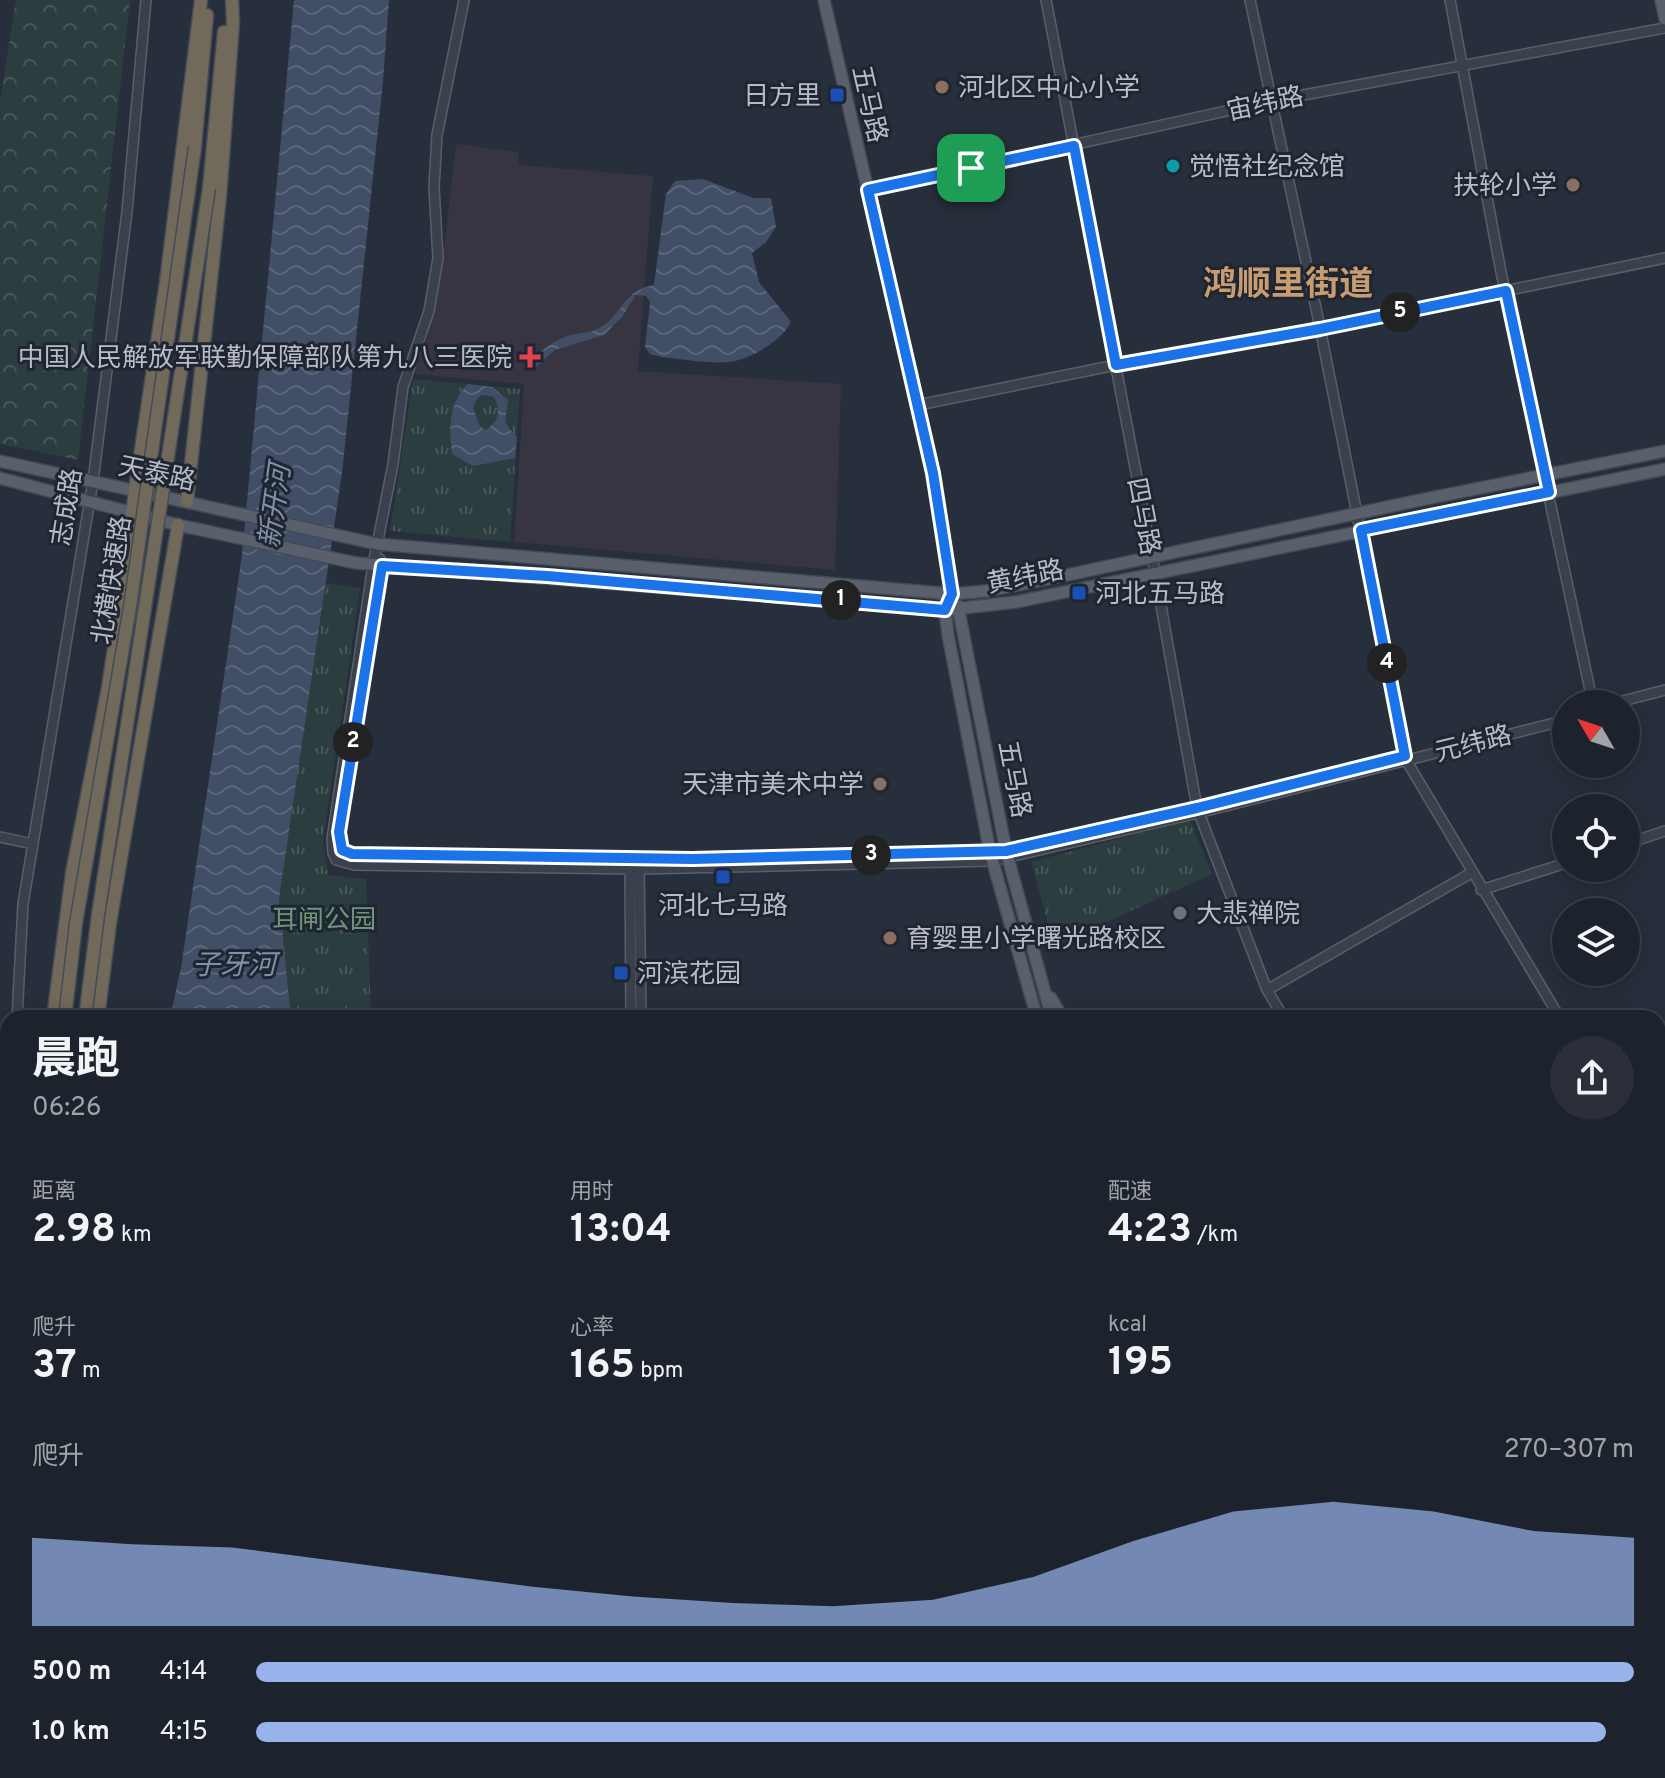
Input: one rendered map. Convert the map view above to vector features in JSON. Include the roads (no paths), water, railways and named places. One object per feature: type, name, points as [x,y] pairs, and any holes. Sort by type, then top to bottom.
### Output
[{"type":"highway","points":[[54,1010],[72,873],[108,688],[126,568],[201,0]]},
{"type":"highway","name":"北横快速路","points":[[66,1010],[76,923],[130,607],[195,147],[208,0]]},
{"type":"highway","points":[[187,501],[220,197],[230,0]]},
{"type":"highway","name":"北横快速路","points":[[86,1010],[209,188],[230,0]]},
{"type":"highway","points":[[99,1010],[110,923],[178,525]]},
{"type":"main road","name":"五马路","points":[[824,0],[933,473],[952,594],[960,610],[1007,854],[1050,1010]]},
{"type":"main road","points":[[1661,0],[1665,19]]},
{"type":"main road","name":"黄纬路","points":[[342,538],[377,544],[952,594],[986,591],[1665,451]]},
{"type":"main road","name":"天泰路","points":[[0,461],[342,538]]},
{"type":"main road","name":"黄纬路","points":[[337,559],[378,565],[960,610],[1016,602],[1665,469]]},
{"type":"main road","name":"天泰路","points":[[0,478],[178,525],[337,559]]},
{"type":"main road","points":[[945,610],[952,594]]},
{"type":"main road","name":"五马路","points":[[945,610],[991,856],[1034,1010]]},
{"type":"main road","points":[[1045,990],[1058,1010]]},
{"type":"main road","points":[[1028,995],[1029,1010]]},
{"type":"street","name":"志成路","points":[[17,1010],[23,904],[93,481],[127,212],[146,0]]},
{"type":"street","points":[[378,565],[377,544],[393,464],[403,387],[429,311],[438,258],[434,187],[437,135],[464,0]]},
{"type":"street","name":"四马路","points":[[1046,0],[1198,811],[1267,990],[1279,1010]]},
{"type":"street","points":[[1250,0],[1320,329],[1405,756],[1549,1010]]},
{"type":"street","points":[[1450,0],[1506,291],[1590,690]]},
{"type":"street","name":"宙纬路","points":[[868,190],[1271,101],[1665,28]]},
{"type":"street","points":[[918,405],[1116,365],[1320,329],[1665,258]]},
{"type":"street","name":"元纬路","points":[[378,565],[332,839],[336,860],[354,865],[635,864],[991,856],[1198,811],[1552,720]]},
{"type":"street","name":"元纬路","points":[[378,565],[339,832],[342,850],[352,854],[635,864]]},
{"type":"street","points":[[1640,698],[1665,692]]},
{"type":"street","points":[[1640,700],[1665,692]]},
{"type":"street","points":[[1640,839],[1665,831]]},
{"type":"street","points":[[0,837],[33,844]]},
{"type":"street","points":[[631,1010],[635,864]]},
{"type":"street","points":[[635,864],[641,1010]]},
{"type":"street","points":[[1480,891],[1552,868]]},
{"type":"street","points":[[1267,990],[1470,874]]},
{"type":"street","points":[[1480,891],[1555,1010]]},
{"type":"water","name":"子牙河","points":[[294,0],[389,0],[342,473],[279,898],[290,1010],[172,1010],[181,968],[242,555]]},
{"type":"water","points":[[703,179],[753,198],[771,198],[776,227],[766,242],[752,253],[759,282],[791,322],[787,329],[765,348],[730,362],[661,357],[650,354],[645,347],[650,302],[646,296],[636,295],[622,317],[604,335],[555,350],[536,367],[537,355],[551,344],[601,327],[635,292],[654,285],[666,194],[675,181]]},
{"type":"water","points":[[468,384],[492,387],[508,400],[506,420],[517,437],[515,458],[473,466],[452,454],[451,416],[461,391]],"holes":[[[482,395],[494,397],[497,416],[485,430],[480,426],[473,408],[477,398]]]},
{"type":"place","name":"河北区中心小学","points":[[942,87]]},
{"type":"place","name":"日方里","points":[[837,95]]},
{"type":"place","name":"觉悟社纪念馆","points":[[1173,166]]},
{"type":"place","name":"扶轮小学","points":[[1573,185]]},
{"type":"place","name":"中国人民解放军联勤保障部队第九八三医院","points":[[530,357]]},
{"type":"place","name":"河北五马路","points":[[1079,593]]},
{"type":"place","name":"天津市美术中学","points":[[880,784]]},
{"type":"place","name":"河北七马路","points":[[723,877]]},
{"type":"place","name":"大悲禅院","points":[[1180,913]]},
{"type":"place","name":"育婴里小学曙光路校区","points":[[890,938]]},
{"type":"place","name":"河滨花园","points":[[621,973]]},
{"type":"district","name":"鸿顺里街道","points":[[1288,283]]},
{"type":"water label","name":"新开河","points":[[274,506]]},
{"type":"park label","name":"耳闸公园","points":[[324,919]]}]
